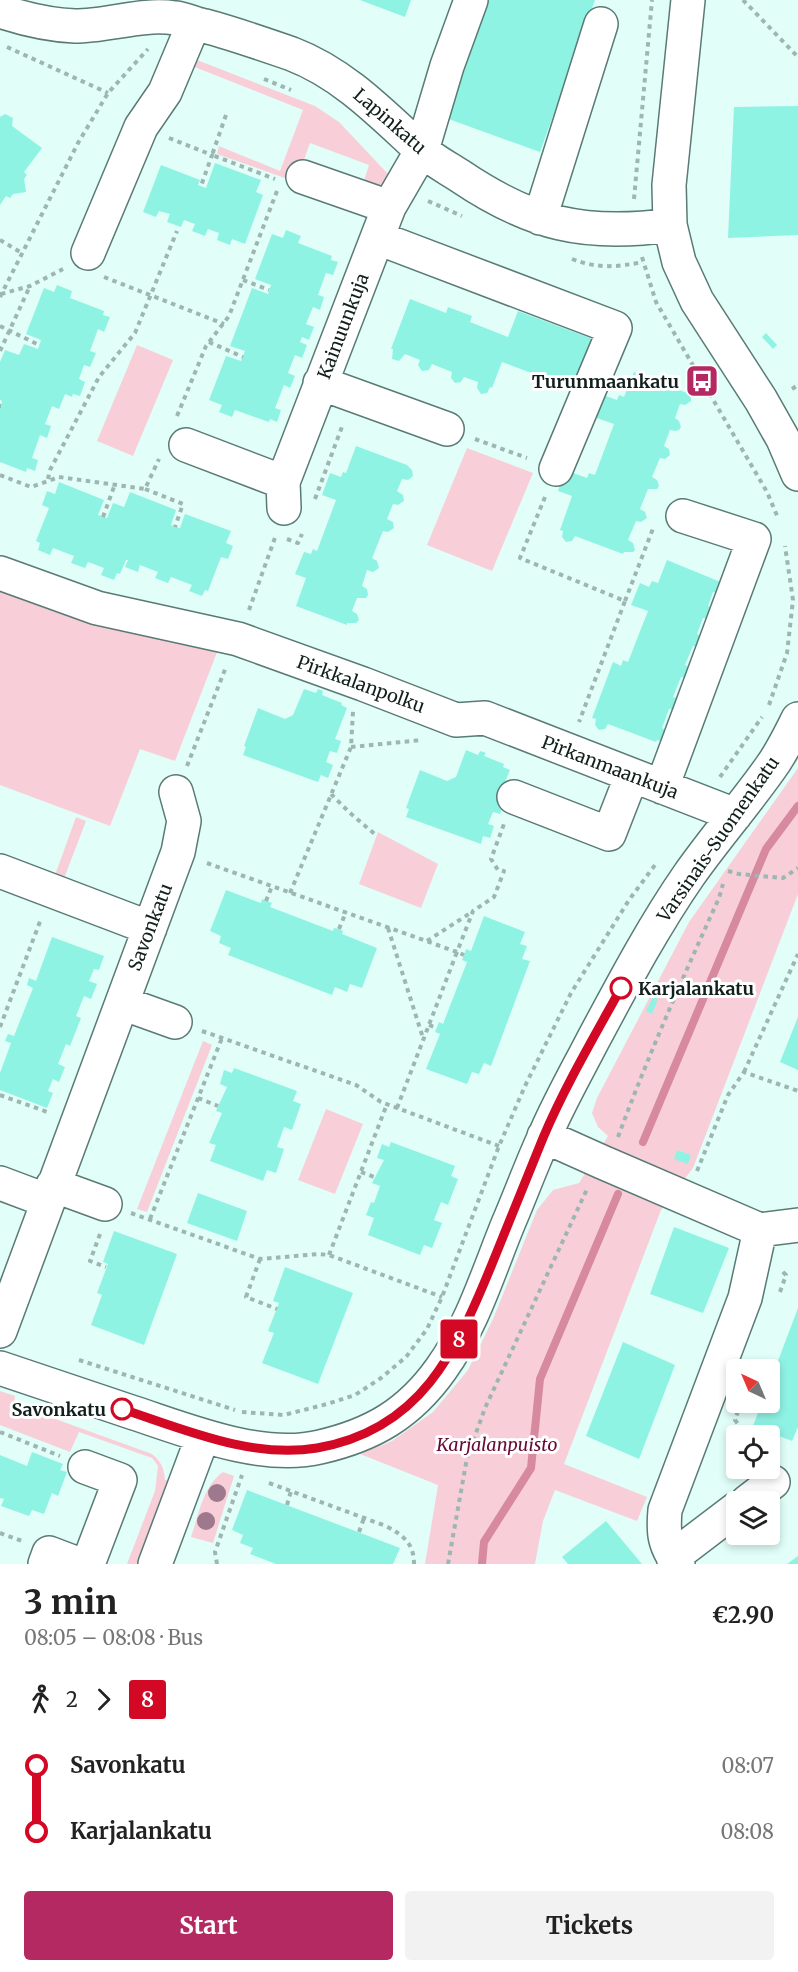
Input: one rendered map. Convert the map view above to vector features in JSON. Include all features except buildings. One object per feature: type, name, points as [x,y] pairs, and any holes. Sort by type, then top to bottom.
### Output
[{"type":"street","name":"Kainuunkuja","points":[[292,512],[320,383],[389,207],[422,150],[447,66],[471,0]]},
{"type":"street","points":[[688,0],[669,185],[670,225],[679,262],[697,300],[761,400],[783,439],[798,474]]},
{"type":"street","name":"Lapinkatu","points":[[0,11],[24,19],[76,26],[109,11],[184,21],[233,34],[295,55],[326,71],[362,95],[422,150],[475,187],[512,208],[540,218],[590,229],[636,230],[670,225]]},
{"type":"street","points":[[95,265],[141,127],[165,92],[184,21]]},
{"type":"street","points":[[540,218],[601,24]]},
{"type":"street","points":[[303,177],[389,207]]},
{"type":"street","points":[[378,237],[615,328],[556,469]]},
{"type":"street","points":[[320,383],[447,429]]},
{"type":"street","points":[[175,437],[292,512]]},
{"type":"street","points":[[514,797],[609,834],[647,781],[754,539],[683,516]]},
{"type":"street","name":"Pirkkalanpolku","points":[[0,573],[97,608],[238,639],[456,720],[485,718]]},
{"type":"street","name":"Pirkanmaankuja","points":[[485,718],[735,815]]},
{"type":"street","name":"Varsinais-Suomenkatu","points":[[0,1368],[203,1436],[263,1448],[293,1450],[316,1448],[362,1435],[384,1424],[404,1409],[441,1370],[456,1345],[471,1315],[544,1136],[621,987],[690,874],[773,764],[798,719]]},
{"type":"street","name":"Savonkatu","points":[[0,1331],[178,852],[184,821],[176,792]]},
{"type":"street","points":[[0,871],[150,928]]},
{"type":"street","points":[[122,1003],[176,1022]]},
{"type":"street","points":[[544,1136],[760,1230],[798,1225]]},
{"type":"street","points":[[0,1184],[108,1204]]},
{"type":"street","points":[[726,1518],[676,1561],[665,1543],[664,1510],[745,1298],[760,1230]]},
{"type":"street","points":[[155,1564],[203,1436]]},
{"type":"street","points":[[85,1467],[120,1480],[88,1564]]},
{"type":"street","points":[[761,1491],[773,1482]]},
{"type":"street","points":[[45,1564],[49,1553],[78,1564]]},
{"type":"path","points":[[652,0],[633,205],[645,270],[656,302],[767,492],[779,522]]},
{"type":"path","points":[[743,0],[798,57]]},
{"type":"path","points":[[1,296],[78,143],[108,93],[184,21]]},
{"type":"path","points":[[0,44],[108,93]]},
{"type":"path","points":[[201,186],[226,115]]},
{"type":"path","points":[[141,127],[280,181],[229,316],[209,342],[175,437],[145,489]]},
{"type":"path","points":[[48,479],[50,470],[99,377],[135,333],[177,231]]},
{"type":"path","points":[[0,240],[22,253]]},
{"type":"path","points":[[1,296],[30,286],[72,265],[95,265],[152,296],[224,324]]},
{"type":"path","points":[[243,280],[269,290]]},
{"type":"path","points":[[0,351],[30,286]]},
{"type":"path","points":[[0,326],[39,345]]},
{"type":"path","points":[[209,342],[243,357]]},
{"type":"path","points":[[792,389],[798,385]]},
{"type":"path","points":[[292,512],[354,395]]},
{"type":"path","points":[[447,429],[556,469],[520,558],[625,601]]},
{"type":"path","points":[[0,475],[31,488],[48,479],[59,477],[116,483],[145,489],[183,504],[176,526]]},
{"type":"path","points":[[103,517],[116,483]]},
{"type":"path","points":[[568,750],[655,523],[659,519],[680,523],[683,516]]},
{"type":"path","points":[[703,803],[767,709],[788,653],[793,600],[784,543]]},
{"type":"path","points":[[290,893],[351,747],[352,712],[363,684]]},
{"type":"path","points":[[332,794],[377,836]]},
{"type":"path","points":[[178,852],[464,955]]},
{"type":"path","points":[[69,1356],[240,1412],[284,1415],[355,1395],[381,1378],[406,1357],[427,1329],[442,1297],[525,1086],[571,993],[629,900],[662,856]]},
{"type":"path","points":[[739,874],[783,878],[798,868]]},
{"type":"path","points":[[427,940],[494,897],[504,872]]},
{"type":"path","points":[[614,1144],[668,1010],[719,898],[724,879]]},
{"type":"path","points":[[266,901],[272,886]]},
{"type":"path","points":[[0,1027],[52,890]]},
{"type":"path","points":[[397,1108],[473,911]]},
{"type":"path","points":[[339,929],[346,912]]},
{"type":"path","points":[[388,927],[423,1039]]},
{"type":"path","points":[[696,1174],[728,1095],[744,1072],[798,954]]},
{"type":"path","points":[[176,1022],[356,1085],[387,1104],[500,1146]]},
{"type":"path","points":[[429,1024],[437,1028]]},
{"type":"path","points":[[150,1219],[222,1038]]},
{"type":"path","points":[[744,1072],[798,1091]]},
{"type":"path","points":[[0,1095],[52,1113]]},
{"type":"path","points":[[198,1098],[218,1106]]},
{"type":"path","points":[[329,1255],[387,1104]]},
{"type":"path","points":[[361,1172],[374,1178]]},
{"type":"path","points":[[448,1564],[467,1458],[485,1408],[591,1180]]},
{"type":"path","points":[[106,1267],[90,1261],[108,1204],[260,1259],[329,1255],[442,1297]]},
{"type":"path","points":[[260,1259],[246,1297],[277,1309]]},
{"type":"path","points":[[0,1432],[85,1467]]},
{"type":"path","points":[[217,1564],[214,1552],[243,1473],[252,1476]]},
{"type":"path","points":[[262,1480],[400,1533],[410,1542],[414,1564]]},
{"type":"path","points":[[287,1505],[291,1491]]},
{"type":"path","points":[[359,1532],[364,1518]]},
{"type":"green space","points":[[192,58],[315,106],[339,122],[389,175],[381,188],[363,184],[369,165],[310,143],[296,182],[217,154],[219,146],[280,171],[303,110],[192,66]]},
{"type":"green space","points":[[137,345],[173,360],[133,456],[97,441]]},
{"type":"green space","points":[[467,448],[533,473],[492,571],[427,545]]},
{"type":"green space","points":[[0,585],[221,642],[175,761],[140,749],[110,826],[0,785]]},
{"type":"green space","name":"Karjalanpuisto","points":[[798,768],[798,894],[693,1168],[661,1210],[564,1464],[647,1497],[637,1521],[555,1490],[543,1521],[535,1564],[425,1564],[438,1485],[360,1454],[392,1441],[433,1412],[468,1370],[493,1319],[537,1210],[553,1190],[579,1183],[608,1136],[598,1127],[592,1113],[597,1098],[689,922]]},
{"type":"green space","points":[[76,817],[86,821],[63,881],[54,878]]},
{"type":"green space","points":[[378,832],[438,864],[421,908],[359,884]]},
{"type":"green space","points":[[203,1041],[212,1045],[147,1212],[137,1209]]},
{"type":"green space","points":[[326,1109],[363,1124],[335,1194],[298,1180]]},
{"type":"green space","points":[[0,1391],[15,1396],[14,1404],[152,1454],[158,1459],[163,1468],[165,1480],[171,1481],[143,1564],[127,1564],[155,1491],[158,1466],[152,1458],[79,1432],[70,1452],[0,1425]]},
{"type":"green space","points":[[223,1472],[234,1476],[213,1543],[191,1537],[206,1493]]},
{"type":"waterway","points":[[643,1142],[766,849],[798,806]]},
{"type":"waterway","points":[[482,1564],[484,1542],[531,1468],[540,1379],[618,1194]]},
{"type":"bus line","name":"8","points":[[122,1409],[228,1442],[293,1450],[316,1448],[362,1435],[384,1424],[404,1409],[441,1370],[456,1345],[471,1315],[544,1136],[621,988]]},
{"type":"place","name":"Turunmaankatu","points":[[702,381]]},
{"type":"place","name":"Karjalankatu","points":[[621,988]]},
{"type":"place","name":"Savonkatu","points":[[122,1409]]}]
